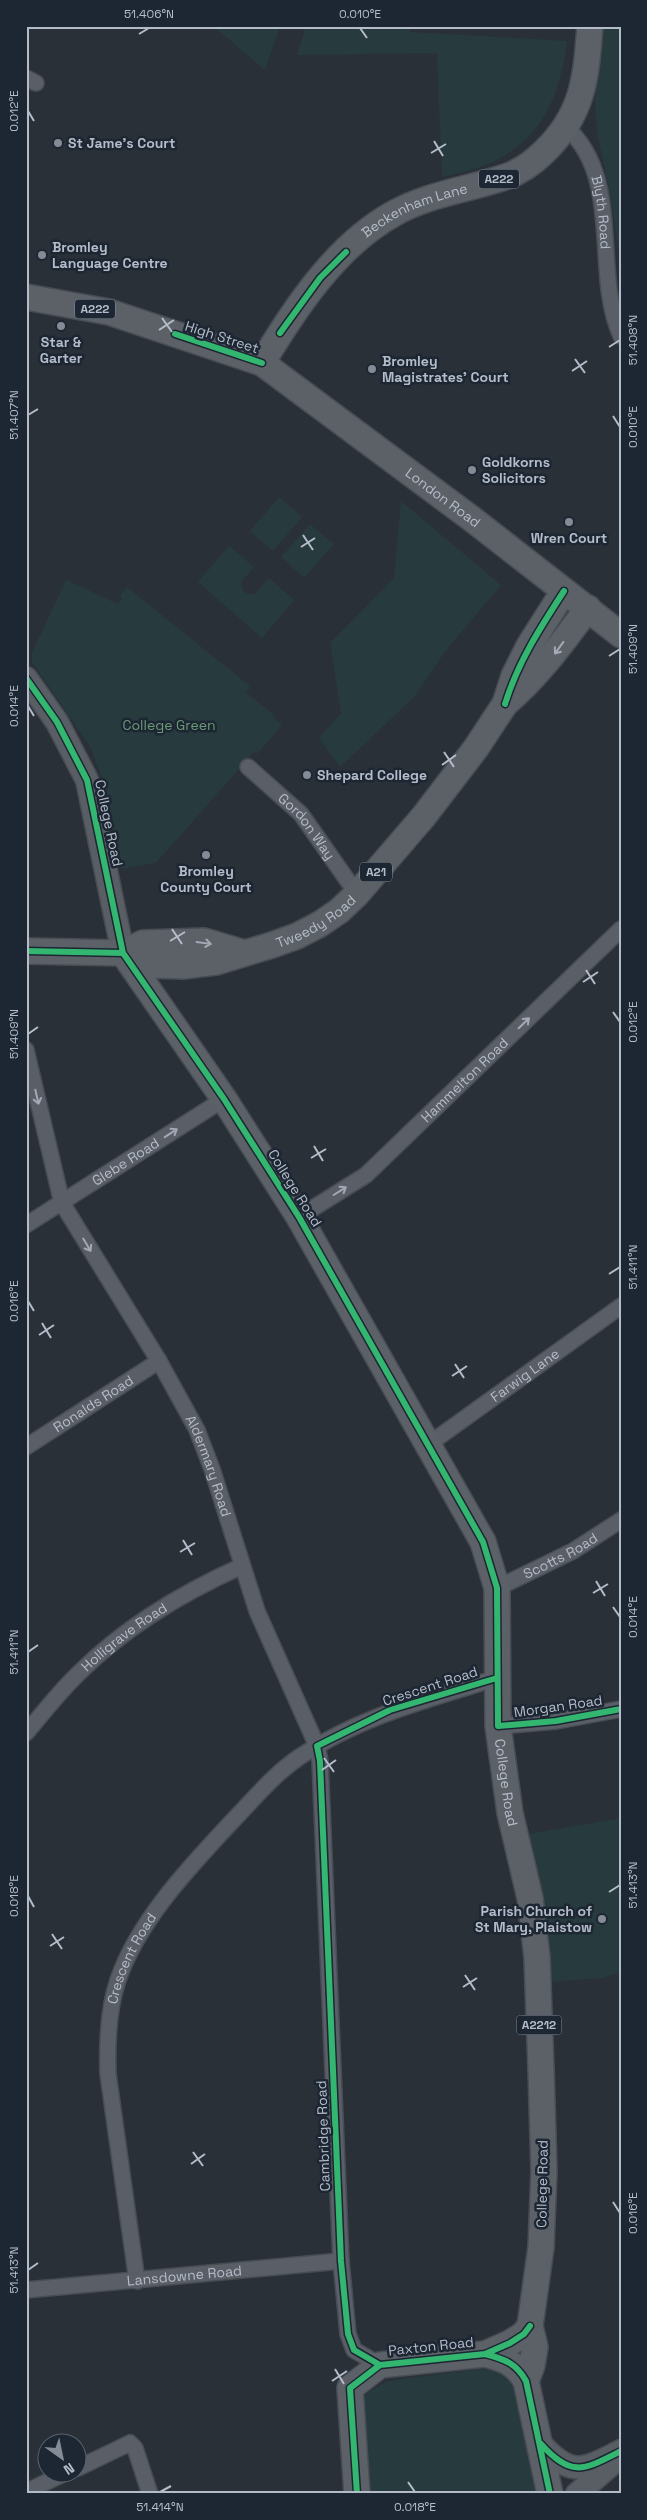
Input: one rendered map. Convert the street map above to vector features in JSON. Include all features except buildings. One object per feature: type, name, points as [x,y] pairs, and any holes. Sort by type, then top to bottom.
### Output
[{"type":"main road","name":"Beckenham Lane","points":[[262,363],[280,333],[320,278],[365,233],[392,214],[419,202],[504,178],[522,170],[549,148],[566,127],[578,106],[584,86],[590,26]]},
{"type":"main road","name":"High Street","points":[[26,297],[109,312],[262,363]]},
{"type":"main road","name":"London Road","points":[[262,363],[472,519],[621,635]]},
{"type":"main road","name":"Tweedy Road","points":[[26,951],[123,953],[145,965],[182,966],[216,962],[297,936],[320,924],[339,911],[357,894],[424,816],[476,748],[505,704],[514,676],[529,646],[564,591]]},
{"type":"main road","name":"Tweedy Road","points":[[505,704],[529,684],[547,664],[588,608]]},
{"type":"main road","name":"Tweedy Road","points":[[123,953],[143,943],[204,941],[244,953]]},
{"type":"main road","name":"College Road","points":[[123,953],[224,1099],[299,1217],[483,1542],[497,1588],[498,1726],[510,1813],[530,1898],[536,1957],[544,2171],[541,2247],[530,2326],[534,2346],[530,2373],[526,2381],[541,2444],[550,2494]]},
{"type":"main road","points":[[158,1004],[165,980],[182,966]]},
{"type":"main road","name":"Paxton Road","points":[[380,2365],[485,2354],[510,2344],[524,2334],[530,2326]]},
{"type":"main road","name":"Paxton Road","points":[[485,2354],[504,2359],[515,2365],[526,2381]]},
{"type":"main road","points":[[356,2494],[348,2394],[350,2388],[369,2370],[380,2365]]},
{"type":"street","name":"Blyth Road","points":[[566,127],[582,142],[594,168],[615,261],[611,303],[621,336]]},
{"type":"street","name":"College Road","points":[[26,678],[57,722],[87,780],[123,953]]},
{"type":"street","name":"Gordon Way","points":[[248,767],[300,814],[357,894]]},
{"type":"street","name":"Hammelton Road","points":[[299,1217],[366,1175],[621,930]]},
{"type":"street","name":"Aldermary Road","points":[[26,1050],[62,1203],[159,1361],[197,1430],[212,1469],[257,1611],[317,1746]]},
{"type":"street","name":"Glebe Road","points":[[26,1225],[224,1099]]},
{"type":"street","name":"Farwig Lane","points":[[429,1444],[621,1306]]},
{"type":"street","name":"Ronalds Road","points":[[26,1446],[159,1361]]},
{"type":"street","name":"Scotts Road","points":[[497,1588],[573,1551],[621,1520]]},
{"type":"street","name":"Holligrave Road","points":[[26,1733],[80,1672],[112,1644],[197,1588],[242,1566]]},
{"type":"street","name":"Crescent Road","points":[[137,2281],[108,2074],[107,2050],[118,1980],[141,1934],[197,1859],[269,1783],[297,1759],[317,1746],[390,1710],[497,1678]]},
{"type":"street","name":"Morgan Road","points":[[498,1726],[556,1721],[621,1709]]},
{"type":"street","name":"Cambridge Road","points":[[317,1746],[320,1761],[341,2261],[348,2334],[354,2350],[380,2365]]},
{"type":"street","name":"Lansdowne Road","points":[[26,2290],[341,2261]]},
{"type":"street","points":[[88,2463],[130,2443],[135,2448],[150,2494]]},
{"type":"street","points":[[541,2444],[558,2460],[576,2468],[590,2466],[621,2453]]},
{"type":"street","points":[[577,2494],[621,2453]]},
{"type":"street","points":[[26,2492],[46,2482]]},
{"type":"green space","points":[[213,26],[280,26],[265,70]]},
{"type":"green space","points":[[306,26],[410,26],[410,32],[567,41],[564,61],[553,99],[545,115],[534,130],[505,155],[486,165],[442,177],[437,53],[297,55]]},
{"type":"green space","points":[[597,26],[621,26],[619,252],[598,136],[595,107]]},
{"type":"green space","points":[[279,497],[302,517],[273,551],[250,531]]},
{"type":"green space","points":[[401,501],[501,585],[447,649],[414,697],[340,767],[319,738],[341,713],[330,643],[394,578]]},
{"type":"green space","points":[[310,524],[334,544],[304,578],[281,557]]},
{"type":"green space","points":[[229,546],[254,567],[241,582],[243,590],[248,594],[255,594],[269,578],[294,600],[262,638],[198,582]]},
{"type":"green space","name":"College Green","points":[[66,580],[118,604],[122,599],[120,596],[127,587],[250,686],[246,692],[275,716],[274,718],[282,725],[257,754],[254,752],[156,863],[121,869],[106,790],[91,748],[32,662],[32,653]]},
{"type":"green space","points":[[621,1818],[621,1972],[602,1978],[548,1982],[546,1923],[529,1834]]},
{"type":"green space","points":[[480,2369],[499,2370],[513,2382],[517,2392],[540,2494],[364,2494],[361,2418],[366,2393],[388,2381]]},
{"type":"cycle path","points":[[280,333],[320,278],[346,252]]},
{"type":"cycle path","points":[[175,334],[262,363]]},
{"type":"cycle path","points":[[505,704],[523,660],[564,591]]},
{"type":"cycle path","points":[[26,678],[57,722],[87,780],[123,953],[224,1099],[299,1217],[483,1542],[497,1588],[498,1726],[556,1721],[621,1709]]},
{"type":"cycle path","points":[[26,951],[123,953]]},
{"type":"cycle path","points":[[380,2365],[354,2350],[348,2334],[341,2261],[320,1761],[317,1746],[390,1710],[497,1678]]},
{"type":"cycle path","points":[[357,2494],[350,2388],[380,2365],[485,2354],[510,2343],[524,2334],[530,2326]]},
{"type":"cycle path","points":[[485,2354],[514,2366],[526,2381],[550,2494]]},
{"type":"cycle path","points":[[541,2444],[562,2462],[570,2466],[579,2467],[588,2466],[621,2451]]},
{"type":"place","name":"St Jame's Court","points":[[58,143]]},
{"type":"place","name":"Bromley Language Centre","points":[[42,255]]},
{"type":"place","name":"Star & Garter","points":[[61,326]]},
{"type":"place","name":"Bromley Magistrates' Court","points":[[372,369]]},
{"type":"place","name":"Goldkorns Solicitors","points":[[472,470]]},
{"type":"place","name":"Wren Court","points":[[569,522]]},
{"type":"place","name":"Shepard College","points":[[307,775]]},
{"type":"place","name":"Bromley County Court","points":[[206,855]]},
{"type":"place","name":"Parish Church of St Mary, Plaistow","points":[[602,1919]]}]
